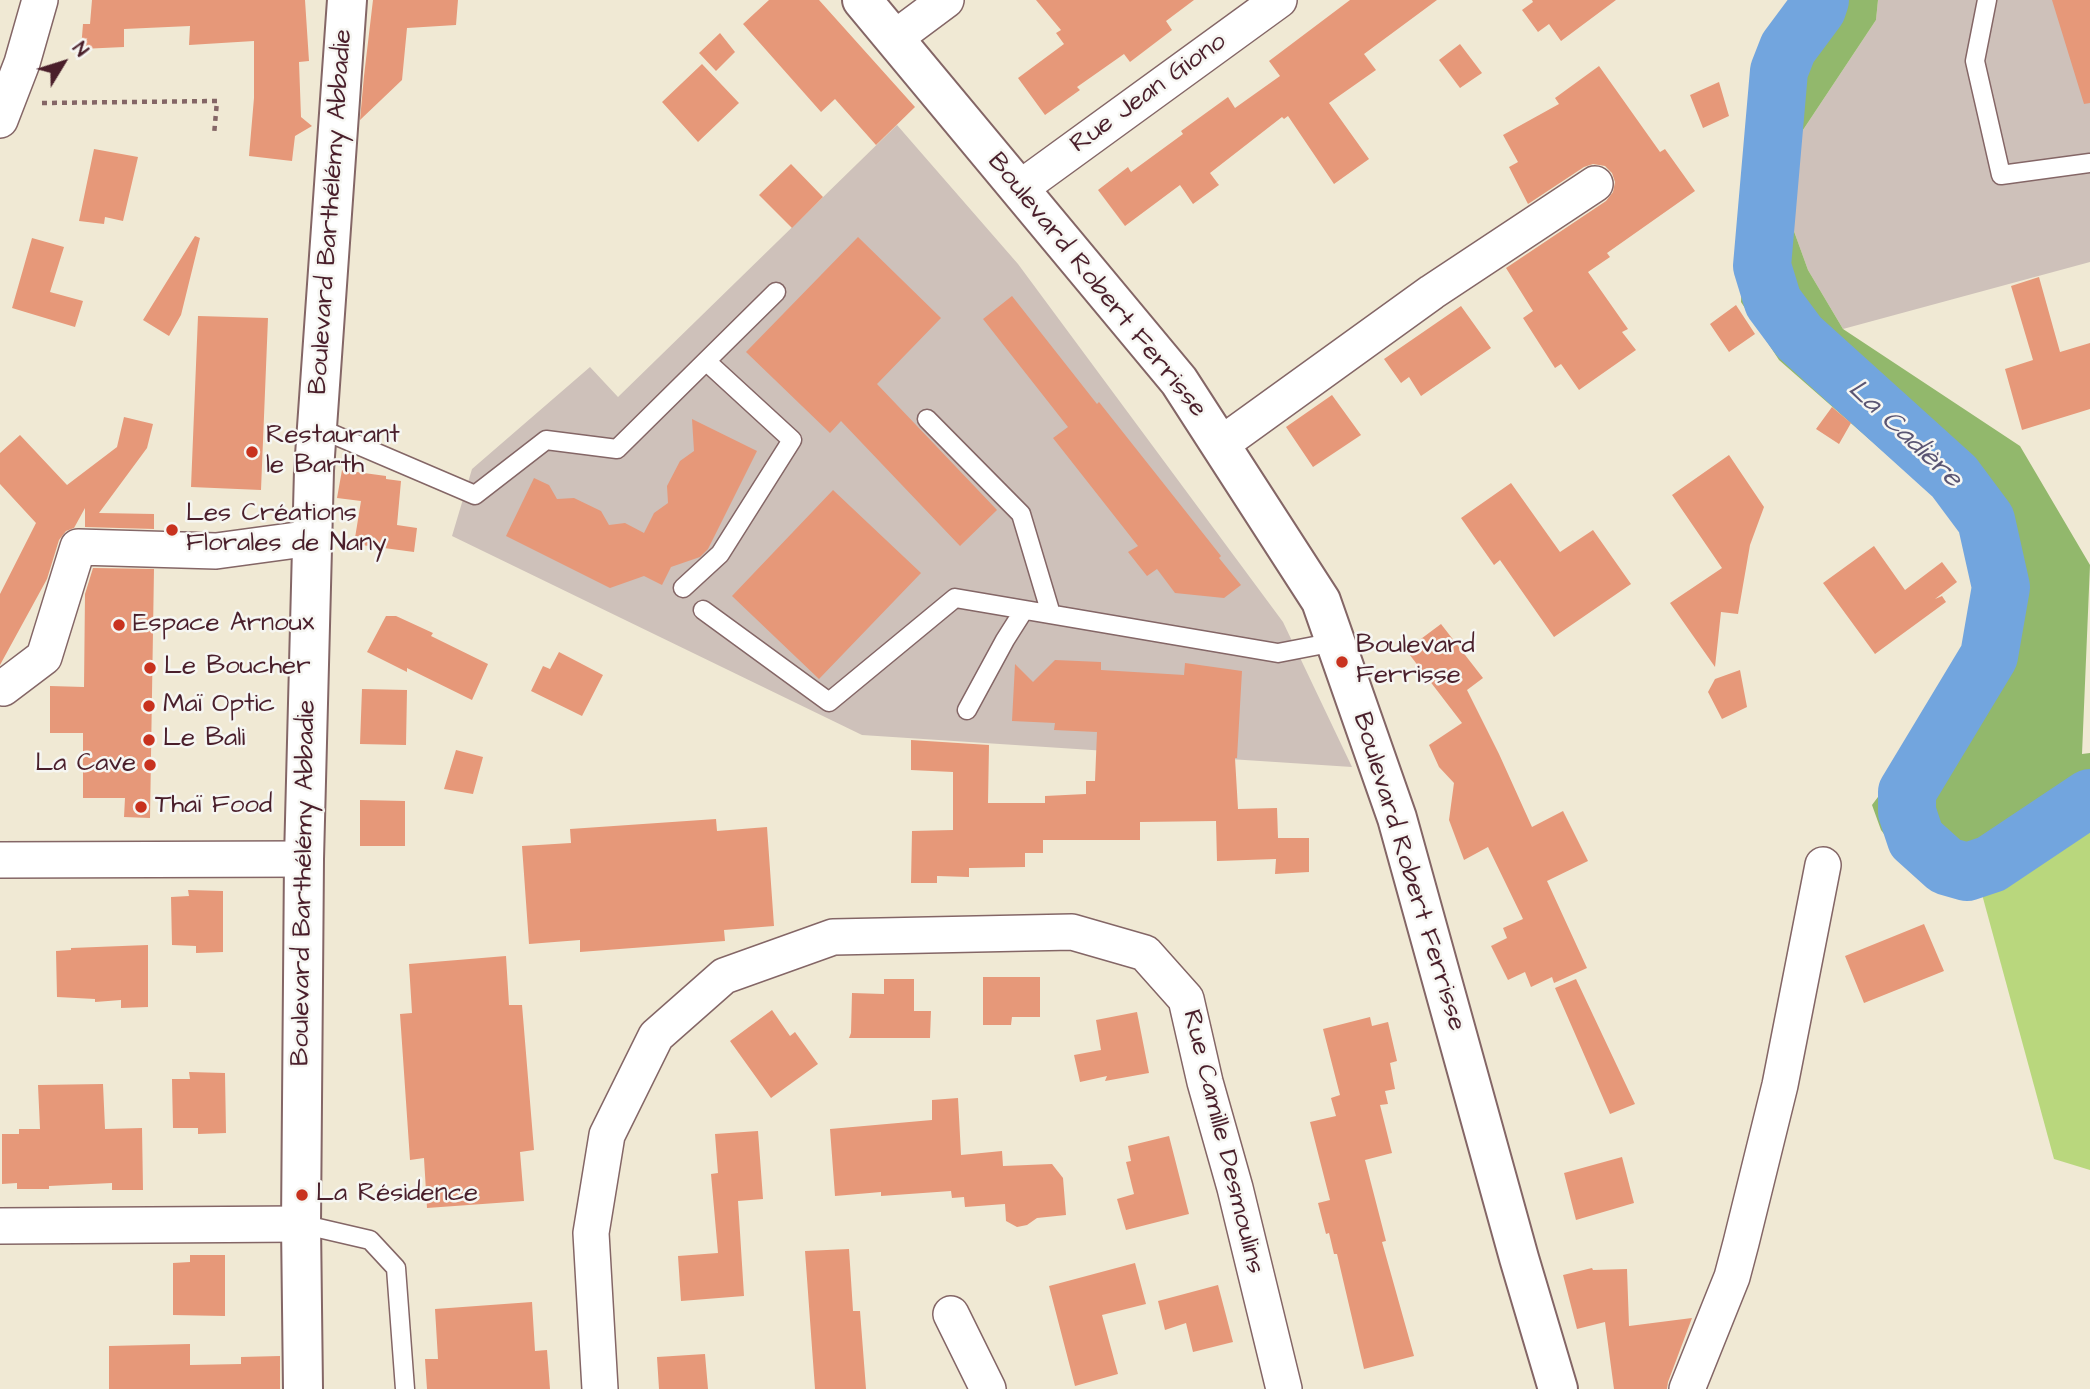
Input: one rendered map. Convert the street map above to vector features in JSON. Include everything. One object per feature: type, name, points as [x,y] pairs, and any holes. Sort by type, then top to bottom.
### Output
[{"type":"main road","name":"Boulevard Barthélémy Abbadie","points":[[303,1389],[304,859],[312,540],[316,427],[347,0]]},
{"type":"main road","name":"Boulevard Robert Ferrisse","points":[[862,0],[1179,381],[1321,601],[1397,818],[1558,1389]]},
{"type":"street","points":[[3,112],[22,62],[40,0]]},
{"type":"street","points":[[895,38],[946,0]]},
{"type":"street","name":"Rue Jean Giono","points":[[1019,189],[1279,0]]},
{"type":"street","points":[[1220,445],[1432,292],[1595,184]]},
{"type":"street","points":[[3,688],[44,657],[79,547],[216,551],[312,540]]},
{"type":"street","points":[[0,860],[304,859]]},
{"type":"street","points":[[1687,1389],[1732,1277],[1741,1243],[1780,1085],[1823,865]]},
{"type":"street","name":"Rue Camille Desmoulins","points":[[600,1389],[591,1233],[593,1220],[607,1135],[656,1037],[724,976],[833,937],[1072,932],[1145,953],[1186,999],[1284,1389]]},
{"type":"street","points":[[0,1226],[302,1224]]},
{"type":"street","points":[[951,1314],[988,1389]]},
{"type":"lane","points":[[1987,0],[1975,61],[2001,175],[2090,163]]},
{"type":"lane","points":[[316,427],[475,495],[546,440],[617,449],[776,292]]},
{"type":"lane","points":[[683,588],[720,554],[792,440],[706,361]]},
{"type":"lane","points":[[927,419],[1020,514],[1051,614]]},
{"type":"lane","points":[[704,610],[829,702],[955,598],[1278,653],[1335,642]]},
{"type":"lane","points":[[967,710],[1004,640],[1024,610]]},
{"type":"lane","points":[[302,1224],[370,1240],[396,1268],[405,1389]]},
{"type":"path","points":[[3,112],[217,101],[214,135]]},
{"type":"shaded area","points":[[1878,0],[2090,0],[2090,262],[1843,329],[1808,270],[1787,212],[1797,139],[1876,20]]},
{"type":"shaded area","points":[[897,125],[1018,264],[1283,622],[1352,767],[862,735],[452,536],[472,469],[590,367],[618,397]]},
{"type":"green space","points":[[1804,0],[1878,0],[1876,20],[1797,139],[1787,212],[1808,270],[1843,329],[2020,446],[2090,565],[2082,754],[2090,753],[2090,820],[1980,887],[1957,890],[1935,882],[1905,862],[1881,830],[1872,805],[1963,683],[1982,538],[1779,360],[1741,302],[1751,65]]},
{"type":"green space","points":[[2090,820],[2090,1170],[2054,1159],[1980,887]]},
{"type":"building","points":[[92,0],[305,0],[309,61],[299,62],[301,117],[312,126],[295,136],[292,161],[249,156],[254,98],[254,41],[189,45],[190,26],[124,29],[124,47],[81,49],[83,24],[90,24]]},
{"type":"building","points":[[373,0],[458,0],[456,25],[407,28],[402,80],[360,120],[364,76]]},
{"type":"building","points":[[769,0],[819,0],[915,107],[876,145],[835,99],[821,112],[743,24]]},
{"type":"building","points":[[1036,0],[1194,0],[1166,21],[1172,30],[1130,62],[1124,54],[1077,87],[1080,90],[1045,115],[1018,78],[1064,44],[1056,33],[1061,30]]},
{"type":"building","points":[[1350,0],[1437,0],[1364,54],[1376,70],[1329,103],[1369,159],[1334,184],[1288,116],[1284,119],[1282,117],[1210,173],[1219,185],[1193,204],[1180,185],[1125,226],[1098,190],[1128,167],[1131,172],[1228,97],[1235,108],[1280,76],[1269,61]]},
{"type":"building","points":[[1532,0],[1616,0],[1561,41],[1549,24],[1538,32],[1522,10],[1533,2]]},
{"type":"building","points":[[2052,0],[2090,0],[2090,103],[2084,104]]},
{"type":"building","points":[[720,33],[735,52],[716,71],[699,53]]},
{"type":"building","points":[[1460,44],[1482,73],[1460,88],[1439,60]]},
{"type":"building","points":[[702,64],[739,103],[698,142],[662,102]]},
{"type":"building","points":[[1599,66],[1660,152],[1665,149],[1695,191],[1607,253],[1610,257],[1588,272],[1628,329],[1622,332],[1636,350],[1579,390],[1561,364],[1555,368],[1523,318],[1533,311],[1506,268],[1606,201],[1613,192],[1615,182],[1612,173],[1605,166],[1593,164],[1584,167],[1528,204],[1509,167],[1518,162],[1503,135],[1559,104],[1555,98]]},
{"type":"building","points":[[1719,82],[1729,116],[1703,128],[1690,95]]},
{"type":"building","points":[[94,149],[138,157],[123,221],[105,217],[104,224],[79,221]]},
{"type":"building","points":[[791,164],[823,197],[792,228],[759,195]]},
{"type":"building","points":[[195,236],[200,238],[181,315],[169,336],[143,320]]},
{"type":"building","points":[[858,237],[941,318],[877,384],[997,510],[960,546],[841,421],[830,433],[746,352]]},
{"type":"building","points":[[32,238],[64,247],[50,292],[83,301],[75,327],[12,308]]},
{"type":"building","points":[[2039,277],[2060,352],[2090,343],[2090,409],[2022,430],[2005,369],[2033,360],[2011,286]]},
{"type":"building","points":[[1012,296],[1221,556],[1219,558],[1241,585],[1224,598],[1175,593],[1157,569],[1147,576],[1128,552],[1138,546],[1053,438],[1068,427],[983,319]]},
{"type":"building","points":[[1736,305],[1755,334],[1729,352],[1710,324]]},
{"type":"building","points":[[1461,306],[1491,348],[1421,396],[1409,377],[1401,383],[1384,359]]},
{"type":"building","points":[[198,316],[268,318],[261,490],[191,487]]},
{"type":"building","points":[[1332,395],[1361,435],[1313,467],[1286,427]]},
{"type":"building","points":[[1832,407],[1851,423],[1839,444],[1816,429]]},
{"type":"building","points":[[124,417],[153,424],[147,448],[99,513],[154,514],[154,529],[85,527],[85,508],[74,528],[66,531],[59,540],[47,579],[0,665],[0,594],[36,523],[0,484],[0,453],[20,435],[67,485],[117,447]]},
{"type":"building","points":[[692,419],[757,451],[708,549],[700,557],[671,567],[662,585],[644,576],[610,588],[506,536],[534,478],[549,485],[557,499],[574,498],[601,511],[609,525],[625,523],[644,533],[654,513],[668,503],[667,486],[680,461],[694,451]]},
{"type":"building","points":[[1729,455],[1764,507],[1750,545],[1738,614],[1721,612],[1715,667],[1670,603],[1722,568],[1672,495]]},
{"type":"building","points":[[342,470],[386,476],[386,479],[401,481],[397,525],[417,528],[414,552],[354,544],[361,501],[337,498]]},
{"type":"building","points":[[1511,483],[1560,552],[1593,530],[1631,584],[1554,637],[1500,560],[1494,565],[1461,518]]},
{"type":"building","points":[[833,490],[921,573],[819,679],[732,596]]},
{"type":"building","points":[[1874,546],[1905,590],[1942,562],[1957,582],[1935,599],[1942,596],[1946,602],[1875,654],[1823,583]]},
{"type":"building","name":"Espace Arnoux","points":[[93,568],[154,569],[150,818],[124,817],[125,798],[83,798],[83,733],[50,733],[50,686],[84,687],[85,594]]},
{"type":"building","points":[[386,616],[396,616],[433,633],[431,636],[488,664],[472,700],[367,652]]},
{"type":"building","points":[[1441,624],[1483,678],[1467,690],[1532,827],[1563,811],[1588,861],[1547,881],[1587,968],[1554,983],[1552,977],[1531,987],[1525,972],[1508,980],[1491,946],[1507,938],[1503,928],[1523,919],[1488,847],[1464,860],[1449,820],[1454,783],[1439,767],[1429,745],[1462,723],[1406,650]]},
{"type":"building","points":[[559,652],[603,675],[582,716],[531,691],[543,666],[550,669]]},
{"type":"building","points":[[1055,660],[1101,662],[1101,670],[1184,675],[1185,663],[1242,671],[1235,758],[1238,809],[1277,808],[1278,838],[1309,838],[1309,872],[1275,874],[1276,859],[1217,861],[1216,821],[1140,822],[1140,840],[1043,840],[1043,853],[1025,853],[1025,867],[969,868],[969,877],[937,876],[937,883],[911,883],[912,831],[953,830],[953,772],[911,770],[911,740],[989,745],[988,803],[1045,803],[1045,796],[1086,794],[1086,781],[1095,781],[1097,732],[1054,730],[1055,723],[1012,721],[1015,664],[1033,682]]},
{"type":"building","points":[[1740,670],[1747,707],[1722,719],[1708,692],[1715,679]]},
{"type":"building","points":[[362,689],[407,690],[406,745],[360,744]]},
{"type":"building","points":[[456,750],[483,757],[473,794],[444,789]]},
{"type":"building","points":[[360,800],[405,801],[405,846],[360,846]]},
{"type":"building","points":[[716,819],[717,831],[767,827],[774,926],[724,930],[725,941],[580,952],[580,940],[529,944],[522,846],[571,843],[570,829]]},
{"type":"building","points":[[188,890],[223,891],[223,952],[196,953],[196,946],[172,945],[171,897],[189,896]]},
{"type":"building","points":[[1924,924],[1944,971],[1864,1003],[1845,956]]},
{"type":"building","points":[[148,945],[148,1007],[121,1008],[121,1000],[95,1002],[95,999],[57,997],[56,951]]},
{"type":"building","points":[[506,956],[509,1005],[522,1005],[534,1150],[520,1152],[524,1201],[427,1208],[424,1158],[410,1160],[400,1014],[412,1013],[409,964]]},
{"type":"building","points":[[983,977],[1040,977],[1040,1017],[1012,1017],[1011,1025],[983,1025]]},
{"type":"building","points":[[884,979],[914,979],[914,1011],[931,1011],[930,1038],[849,1038],[852,993],[884,994]]},
{"type":"building","points":[[1576,979],[1635,1104],[1610,1114],[1555,988]]},
{"type":"building","points":[[772,1010],[790,1036],[795,1032],[818,1064],[771,1098],[730,1041]]},
{"type":"building","points":[[1137,1012],[1149,1073],[1105,1081],[1107,1076],[1080,1082],[1074,1055],[1101,1050],[1096,1020]]},
{"type":"building","points":[[1370,1017],[1372,1026],[1388,1022],[1397,1061],[1390,1063],[1395,1089],[1385,1091],[1388,1104],[1380,1105],[1392,1153],[1365,1160],[1386,1241],[1382,1242],[1414,1356],[1364,1369],[1337,1254],[1334,1254],[1329,1233],[1326,1234],[1318,1203],[1330,1200],[1310,1122],[1336,1116],[1331,1098],[1340,1095],[1323,1029]]},
{"type":"building","points":[[189,1072],[225,1073],[226,1133],[198,1134],[198,1128],[173,1128],[172,1079],[190,1079]]},
{"type":"building","points":[[103,1084],[105,1129],[142,1128],[143,1190],[112,1190],[112,1183],[49,1186],[49,1189],[17,1189],[17,1183],[2,1184],[2,1134],[19,1134],[19,1129],[40,1129],[38,1085]]},
{"type":"building","points":[[958,1098],[961,1155],[1002,1151],[1003,1166],[1052,1164],[1063,1178],[1066,1215],[1037,1218],[1027,1225],[1017,1227],[1006,1221],[1005,1204],[965,1207],[964,1197],[952,1198],[951,1191],[835,1196],[830,1129],[932,1120],[932,1100]]},
{"type":"building","points":[[758,1131],[763,1199],[738,1201],[744,1296],[681,1301],[678,1256],[718,1253],[711,1174],[718,1173],[715,1134]]},
{"type":"building","points":[[1169,1136],[1189,1214],[1126,1230],[1117,1199],[1134,1194],[1126,1162],[1131,1161],[1128,1146]]},
{"type":"building","points":[[1622,1157],[1634,1203],[1576,1220],[1564,1173]]},
{"type":"building","points":[[849,1249],[853,1311],[860,1311],[866,1389],[815,1389],[805,1251]]},
{"type":"building","points":[[190,1255],[225,1255],[225,1316],[173,1315],[173,1263],[190,1262]]},
{"type":"building","points":[[1135,1263],[1146,1304],[1102,1315],[1118,1374],[1075,1386],[1049,1286]]},
{"type":"building","points":[[1592,1268],[1627,1269],[1629,1326],[1692,1318],[1667,1389],[1614,1389],[1605,1322],[1577,1329],[1563,1275]]},
{"type":"building","points":[[1218,1285],[1233,1342],[1193,1352],[1186,1323],[1165,1330],[1158,1301]]},
{"type":"building","points":[[532,1302],[535,1351],[547,1350],[550,1389],[427,1389],[425,1359],[438,1359],[435,1309]]},
{"type":"building","points":[[190,1344],[190,1365],[241,1364],[241,1357],[280,1356],[280,1389],[109,1389],[109,1346]]},
{"type":"building","points":[[705,1354],[708,1389],[659,1389],[657,1357]]},
{"type":"waterway","name":"La Cadière","points":[[1820,0],[1817,9],[1788,48],[1779,71],[1762,266],[1773,302],[1799,337],[1954,477],[1986,520],[2001,587],[1989,656],[1907,792],[1907,812],[1916,839],[1946,866],[1967,872],[1991,864],[2090,798]]},
{"type":"place","name":"Restaurant le Barth","points":[[252,452]]},
{"type":"place","name":"Les Créations Florales de Nany","points":[[172,530]]},
{"type":"place","name":"Espace Arnoux","points":[[119,625]]},
{"type":"place","name":"Boulevard Ferrisse","points":[[1342,662]]},
{"type":"place","name":"Le Boucher","points":[[150,668]]},
{"type":"place","name":"Maï Optic","points":[[149,706]]},
{"type":"place","name":"Le Bali","points":[[149,740]]},
{"type":"place","name":"La Cave","points":[[150,765]]},
{"type":"place","name":"Thaï Food","points":[[141,807]]},
{"type":"place","name":"La Résidence","points":[[302,1195]]}]
